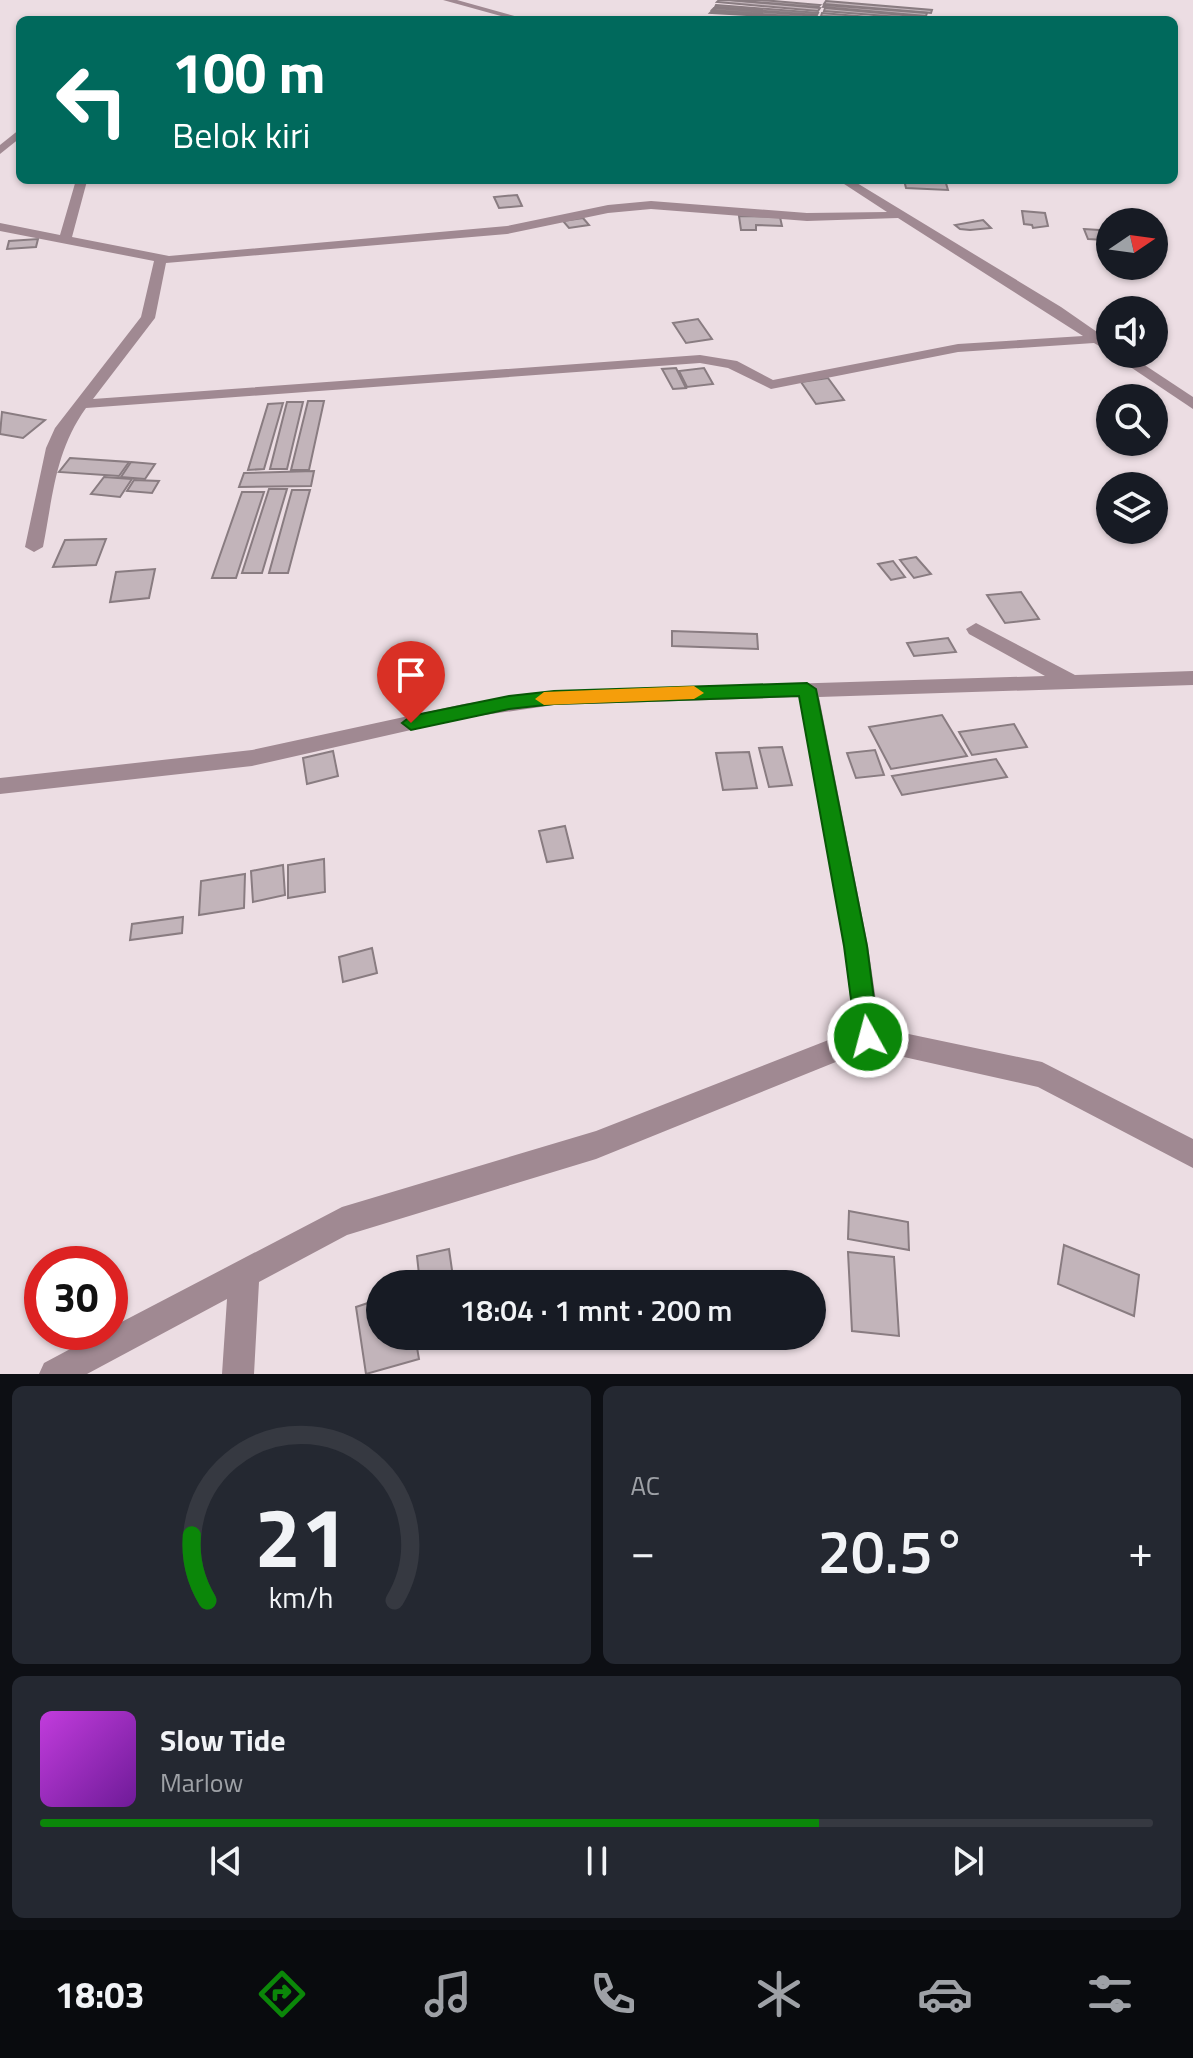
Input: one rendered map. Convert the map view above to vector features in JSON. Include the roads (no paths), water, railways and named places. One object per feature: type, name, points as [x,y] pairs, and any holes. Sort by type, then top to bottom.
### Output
[{"type":"street","points":[[447,0],[509,16]]},
{"type":"street","points":[[0,151],[16,136]]},
{"type":"street","points":[[65,241],[80,184]]},
{"type":"street","points":[[850,184],[1056,310],[1096,339]]},
{"type":"street","points":[[0,227],[161,259],[202,258],[289,247],[507,230],[640,206],[675,205],[807,217],[898,215]]},
{"type":"street","points":[[34,547],[54,448],[81,404],[148,318],[161,259]]},
{"type":"street","points":[[81,404],[700,359],[732,364],[771,385],[958,348],[1096,344]]},
{"type":"street","points":[[1139,368],[1193,404]]},
{"type":"street","points":[[976,629],[1070,681]]},
{"type":"street","points":[[0,786],[252,758],[509,702],[807,689],[1193,678]]},
{"type":"street","points":[[807,689],[858,958],[868,1037]]},
{"type":"street","points":[[55,1374],[342,1222],[596,1145],[868,1037],[1042,1075],[1193,1154]]},
{"type":"street","points":[[238,1374],[244,1273]]}]
